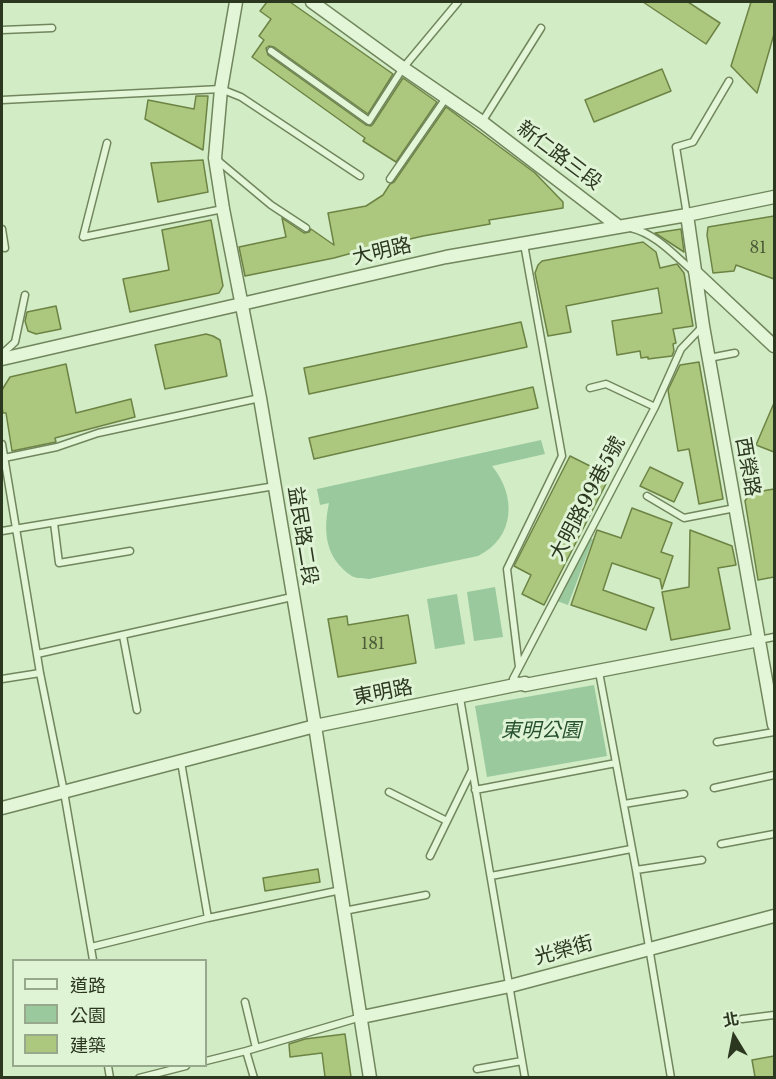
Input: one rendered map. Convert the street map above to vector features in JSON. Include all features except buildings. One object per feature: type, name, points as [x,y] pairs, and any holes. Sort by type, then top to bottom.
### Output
[{"type":"street","name":"益民路二段","points":[[236,2],[221,90],[215,158],[275,486],[370,1077]]},
{"type":"street","name":"新仁路三段","points":[[312,2],[482,122],[618,226]]},
{"type":"street","name":"大明路","points":[[2,359],[446,257],[687,215],[774,197]]},
{"type":"street","name":"西榮路","points":[[687,215],[703,326],[774,725]]},
{"type":"street","name":"新仁路三段","points":[[694,272],[774,346]]},
{"type":"street","name":"東明路","points":[[2,808],[315,726],[525,683],[525,685],[599,672],[759,640]]},
{"type":"street","name":"光榮街","points":[[362,1017],[510,986],[649,947],[774,916]]},
{"type":"lane","points":[[271,51],[369,121],[403,68],[458,2]]},
{"type":"lane","points":[[2,30],[52,28]]},
{"type":"lane","points":[[482,122],[542,28]]},
{"type":"lane","points":[[687,215],[676,147],[693,142],[729,81]]},
{"type":"lane","points":[[2,100],[221,90],[241,97],[360,176]]},
{"type":"lane","points":[[390,179],[446,98]]},
{"type":"lane","points":[[106,143],[83,237],[223,209]]},
{"type":"lane","points":[[215,158],[271,205],[306,228]]},
{"type":"lane","name":"新仁路三段","points":[[618,226],[640,231],[656,239],[694,272]]},
{"type":"lane","points":[[2,229],[5,248]]},
{"type":"lane","points":[[524,244],[562,456],[507,569],[519,667],[513,679],[525,683]]},
{"type":"lane","points":[[2,354],[15,342],[25,295]]},
{"type":"lane","name":"大明路99巷5號","points":[[519,667],[655,407],[681,349],[703,326]]},
{"type":"lane","points":[[709,358],[735,353]]},
{"type":"lane","points":[[590,388],[606,384],[655,407]]},
{"type":"lane","points":[[4,458],[57,447],[98,433],[260,398]]},
{"type":"lane","points":[[2,444],[4,471],[17,528],[40,672],[64,792],[93,959]]},
{"type":"lane","points":[[2,531],[275,486]]},
{"type":"lane","points":[[646,496],[684,518],[735,508]]},
{"type":"lane","points":[[54,523],[59,563],[130,550]]},
{"type":"lane","points":[[37,654],[292,597]]},
{"type":"lane","points":[[123,636],[138,710]]},
{"type":"lane","name":"東明路","points":[[759,640],[774,637]]},
{"type":"lane","points":[[2,680],[40,672]]},
{"type":"lane","points":[[599,672],[671,1077]]},
{"type":"lane","points":[[460,698],[525,1077]]},
{"type":"lane","points":[[717,742],[774,732]]},
{"type":"lane","points":[[181,762],[207,918]]},
{"type":"lane","points":[[475,790],[616,763]]},
{"type":"lane","points":[[430,856],[472,769]]},
{"type":"lane","points":[[714,788],[774,775]]},
{"type":"lane","points":[[389,792],[447,821]]},
{"type":"lane","points":[[624,804],[684,794]]},
{"type":"lane","points":[[721,844],[774,834]]},
{"type":"lane","points":[[491,876],[631,849]]},
{"type":"lane","points":[[636,870],[702,860]]},
{"type":"lane","points":[[91,946],[207,918],[341,890]]},
{"type":"lane","points":[[344,911],[426,895]]},
{"type":"lane","points":[[245,1002],[256,1048]]},
{"type":"lane","points":[[742,1019],[774,1015]]},
{"type":"lane","points":[[207,1061],[362,1017]]},
{"type":"lane","points":[[246,1051],[254,1077]]},
{"type":"lane","points":[[477,1069],[522,1060]]},
{"type":"lane","points":[[139,1077],[178,1067]]},
{"type":"green space","points":[[541,440],[545,454],[492,466],[506,490],[508,516],[499,539],[478,556],[369,579],[350,575],[332,554],[326,530],[329,503],[320,505],[317,489]]},
{"type":"green space","points":[[589,538],[593,539],[568,605],[557,601]]},
{"type":"green space","points":[[495,587],[503,637],[474,641],[467,592]]},
{"type":"green space","points":[[457,594],[465,644],[435,649],[427,599]]},
{"type":"green space","name":"東明公園","points":[[594,685],[607,756],[487,777],[475,706]]}]
